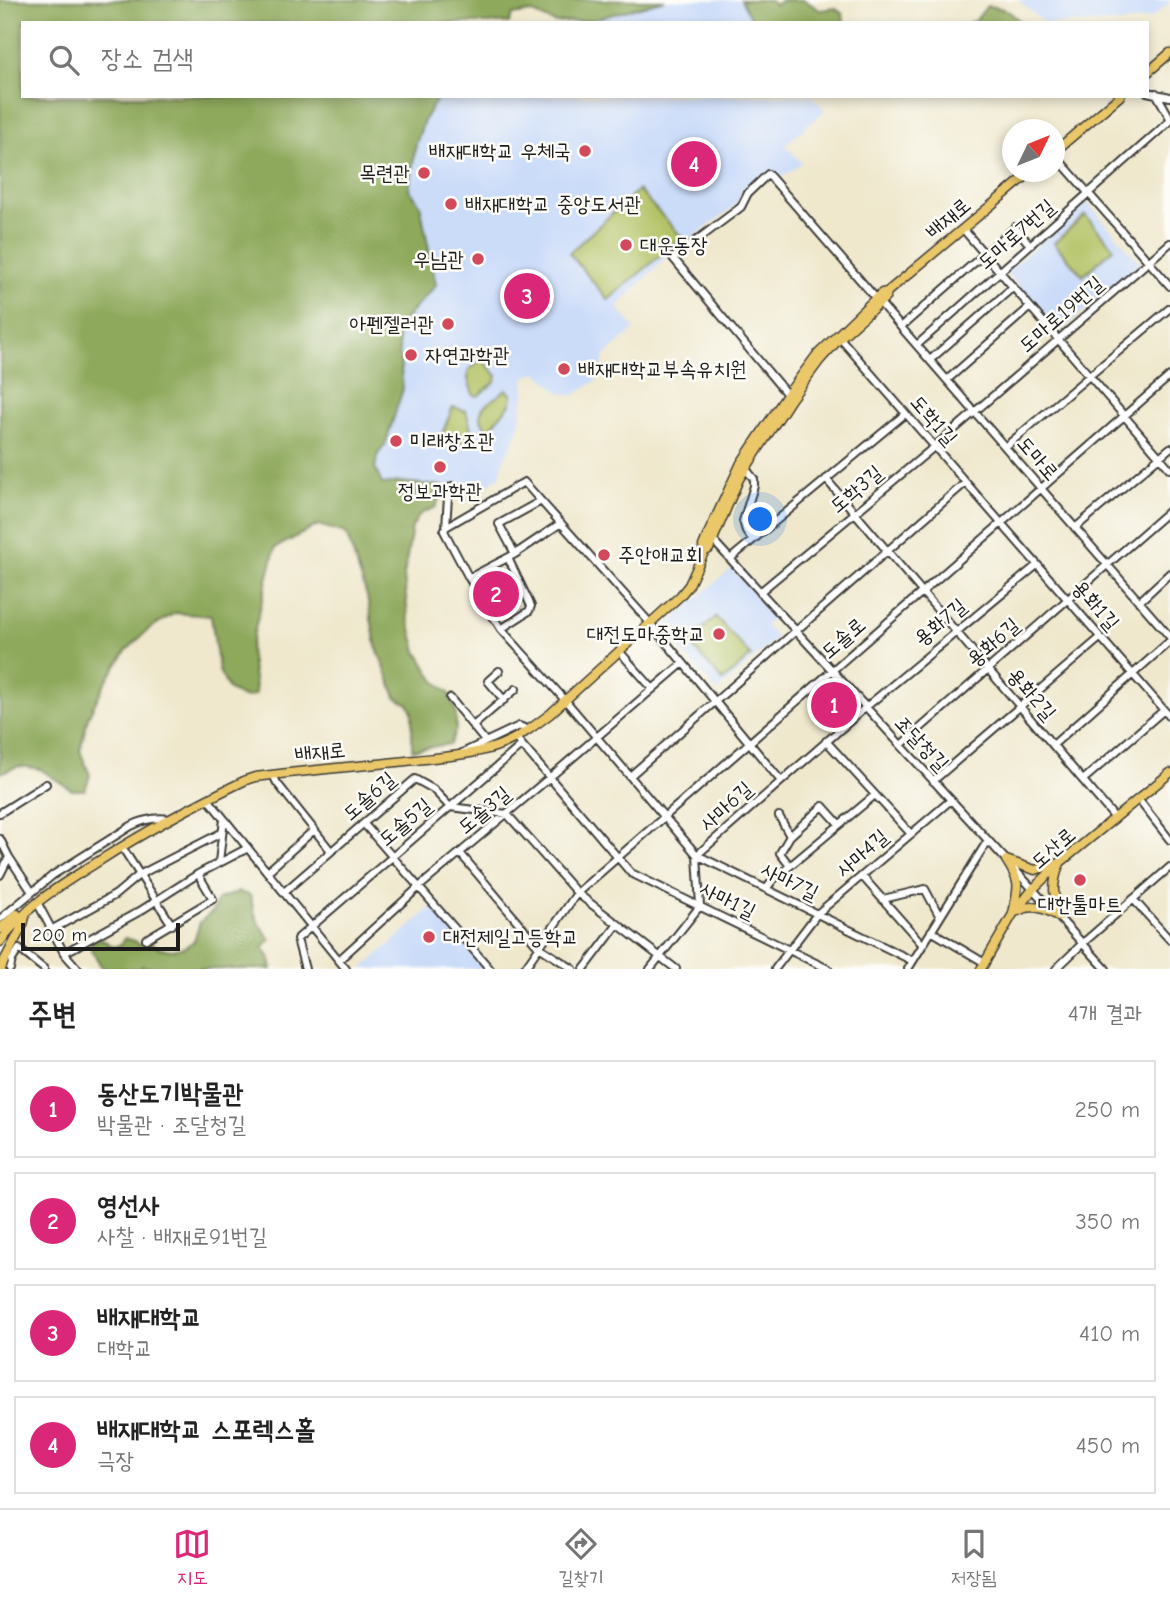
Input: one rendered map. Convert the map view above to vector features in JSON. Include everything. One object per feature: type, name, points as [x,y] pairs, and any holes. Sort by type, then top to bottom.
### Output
[{"type":"main road","points":[[1149,71],[1170,53]]},
{"type":"main road","points":[[1065,144],[1119,98]]},
{"type":"main road","name":"배재로","points":[[710,537],[741,463],[818,358],[878,300],[886,297],[887,292],[1019,182]]},
{"type":"main road","name":"배재로","points":[[818,358],[878,300]]},
{"type":"main road","name":"배재로","points":[[0,942],[40,899],[149,831],[246,780],[458,755],[519,742],[690,584],[704,552],[703,546],[757,444]]},
{"type":"main road","name":"도산로","points":[[983,966],[1013,914],[1033,889],[1061,862],[1170,773]]},
{"type":"main road","points":[[1006,860],[1035,870],[1061,862]]},
{"type":"main road","points":[[1006,860],[1016,875],[1018,884],[1013,914]]},
{"type":"main road","points":[[1059,917],[1053,894],[1054,879],[1061,862]]},
{"type":"main road","points":[[0,929],[40,899]]},
{"type":"main road","points":[[1013,914],[1023,908],[1035,907],[1048,909],[1059,917]]},
{"type":"main road","points":[[5,966],[27,911]]},
{"type":"street","points":[[1149,92],[1170,97]]},
{"type":"street","points":[[1156,93],[1170,120]]},
{"type":"street","name":"도마로7번길","points":[[917,345],[1170,120]]},
{"type":"street","points":[[1065,165],[1170,286]]},
{"type":"street","points":[[789,397],[673,258],[741,207],[748,193],[768,174],[878,300]]},
{"type":"street","points":[[901,327],[1015,227],[1030,245]]},
{"type":"street","points":[[962,229],[1170,469]]},
{"type":"street","name":"도마로19번길","points":[[975,412],[1170,243]]},
{"type":"street","points":[[930,360],[1013,287]]},
{"type":"street","name":"도마로","points":[[878,300],[1170,639]]},
{"type":"street","points":[[947,380],[1030,307]]},
{"type":"street","points":[[1005,447],[1170,308]]},
{"type":"street","name":"도학1길","points":[[840,338],[1001,524]]},
{"type":"street","name":"도솔로","points":[[524,969],[577,893],[1170,376]]},
{"type":"street","name":"도학3길","points":[[760,592],[975,412]]},
{"type":"street","points":[[730,559],[905,414]]},
{"type":"street","points":[[1075,528],[1170,448]]},
{"type":"street","points":[[745,468],[754,479],[754,486],[743,521],[753,540]]},
{"type":"street","name":"용화2길","points":[[826,479],[1115,818]]},
{"type":"street","points":[[446,527],[524,482],[649,623],[781,780]]},
{"type":"street","points":[[630,776],[965,483]]},
{"type":"street","points":[[446,527],[448,497],[452,486]]},
{"type":"street","points":[[501,629],[529,611],[531,606],[499,524],[541,501]]},
{"type":"street","name":"용화6길","points":[[901,746],[1170,510]]},
{"type":"street","points":[[469,578],[511,556],[561,523]]},
{"type":"street","name":"용화1길","points":[[1001,524],[1170,717]]},
{"type":"street","name":"사마7길","points":[[446,527],[444,531],[469,578],[501,629],[697,855],[913,961]]},
{"type":"street","name":"조달청길","points":[[710,537],[1107,969]]},
{"type":"street","name":"용화7길","points":[[866,707],[1037,565]]},
{"type":"street","points":[[1139,601],[1170,573]]},
{"type":"street","points":[[933,781],[1100,638]]},
{"type":"street","points":[[1053,745],[1170,639]]},
{"type":"street","points":[[619,651],[653,689]]},
{"type":"street","name":"도솔3길","points":[[339,960],[419,887],[683,663]]},
{"type":"street","points":[[499,671],[488,681],[504,700]]},
{"type":"street","points":[[473,726],[516,689]]},
{"type":"street","points":[[450,698],[485,741]]},
{"type":"street","name":"사마6길","points":[[701,906],[697,855],[866,707]]},
{"type":"street","points":[[1083,780],[1164,710]]},
{"type":"street","points":[[458,755],[519,726],[529,730]]},
{"type":"street","points":[[826,741],[911,834]]},
{"type":"street","points":[[519,742],[618,858]]},
{"type":"street","name":"도솔5길","points":[[311,926],[450,807],[519,742]]},
{"type":"street","points":[[272,775],[331,851]]},
{"type":"street","name":"도솔6길","points":[[284,892],[415,779],[433,789],[450,807]]},
{"type":"street","points":[[0,813],[46,784]]},
{"type":"street","points":[[766,889],[773,880],[875,794]]},
{"type":"street","points":[[208,799],[346,969]]},
{"type":"street","points":[[1138,799],[1170,840]]},
{"type":"street","name":"사마4길","points":[[775,969],[817,914],[951,800]]},
{"type":"street","points":[[790,866],[780,853],[790,836],[823,806],[839,824]]},
{"type":"street","points":[[450,807],[507,814],[577,893],[676,969]]},
{"type":"street","points":[[779,816],[790,836]]},
{"type":"street","points":[[0,919],[53,875],[141,821],[171,819]]},
{"type":"street","points":[[219,862],[224,819]]},
{"type":"street","points":[[141,821],[149,825],[149,831]]},
{"type":"street","points":[[364,824],[489,969]]},
{"type":"street","points":[[267,872],[314,830]]},
{"type":"street","points":[[51,930],[115,895],[139,875],[221,833]]},
{"type":"street","points":[[0,839],[9,858],[32,892]]},
{"type":"street","points":[[908,969],[988,840]]},
{"type":"street","points":[[122,847],[172,925]]},
{"type":"street","points":[[64,953],[140,911],[219,862],[248,848]]},
{"type":"street","points":[[460,853],[539,947],[573,969]]},
{"type":"street","points":[[0,875],[9,858]]},
{"type":"street","name":"사마1길","points":[[618,858],[631,873],[828,969]]},
{"type":"street","points":[[1056,969],[1170,867]]},
{"type":"street","points":[[146,939],[213,899],[198,874]]},
{"type":"street","points":[[862,876],[923,945]]},
{"type":"street","points":[[883,899],[925,889],[940,917]]},
{"type":"street","points":[[1133,898],[1170,940]]},
{"type":"street","points":[[40,899],[51,930],[64,953],[78,969]]},
{"type":"street","points":[[650,969],[701,906]]},
{"type":"street","points":[[584,969],[618,924]]},
{"type":"street","points":[[305,969],[297,939],[311,926]]},
{"type":"street","points":[[931,931],[983,966]]},
{"type":"street","points":[[5,966],[19,949],[44,969]]},
{"type":"shaded area","points":[[665,0],[741,0],[752,21],[582,21]]},
{"type":"shaded area","points":[[1018,0],[1170,0],[1170,3],[1151,18],[1135,21],[1042,21]]},
{"type":"shaded area","points":[[438,98],[814,98],[825,110],[785,145],[802,163],[782,177],[772,170],[747,186],[735,206],[665,258],[617,307],[635,329],[604,357],[600,378],[573,396],[559,392],[537,372],[524,378],[525,391],[518,431],[503,461],[500,477],[466,496],[452,486],[401,482],[382,484],[375,468],[403,389],[396,328],[436,285],[420,204],[409,189],[416,144],[425,118]]},
{"type":"shaded area","points":[[1087,202],[1140,263],[1058,333],[1006,272]]},
{"type":"shaded area","name":"대전도마중학교","points":[[732,568],[775,616],[765,625],[777,638],[717,691],[662,629]]},
{"type":"shaded area","name":"대전제일고등학교","points":[[433,906],[486,969],[362,969]]},
{"type":"green space","points":[[0,0],[665,0],[580,21],[551,21],[531,12],[513,15],[510,21],[21,21],[21,98],[438,98],[425,118],[416,144],[409,189],[420,204],[436,285],[397,328],[403,389],[375,468],[382,484],[401,482],[444,486],[436,507],[420,514],[412,527],[404,575],[408,618],[417,651],[434,680],[449,693],[456,713],[456,729],[450,744],[412,750],[412,712],[409,705],[396,697],[376,646],[367,596],[346,533],[318,525],[275,548],[250,649],[256,694],[245,698],[229,690],[219,671],[211,616],[175,613],[149,629],[126,651],[105,683],[88,717],[80,751],[90,775],[85,790],[72,790],[40,769],[19,766],[0,773]]},
{"type":"green space","points":[[741,0],[770,0],[775,5],[782,0],[804,0],[820,10],[835,8],[843,14],[844,21],[752,21]]},
{"type":"green space","points":[[987,6],[1006,10],[1019,21],[975,21]]},
{"type":"green space","name":"대운동장","points":[[638,190],[682,237],[608,300],[569,253]]},
{"type":"green space","points":[[1085,215],[1114,248],[1083,276],[1054,243]]},
{"type":"green space","points":[[482,359],[497,376],[495,382],[478,396],[473,395],[468,371]]},
{"type":"green space","points":[[507,389],[512,396],[510,404],[487,432],[480,416],[483,407]]},
{"type":"green space","points":[[453,407],[466,411],[472,433],[459,445],[444,439],[442,434]]},
{"type":"green space","points":[[716,617],[751,656],[723,681],[688,642]]},
{"type":"green space","points":[[238,892],[250,895],[259,924],[271,940],[263,948],[270,958],[272,969],[156,969],[142,966],[141,969],[103,969],[92,951],[92,942],[100,938],[114,947],[121,944],[125,938],[140,945],[150,943],[172,950],[185,947],[194,941],[200,922],[213,911],[218,899]]},
{"type":"place","name":"배재대학교 우체국","points":[[585,151]]},
{"type":"place","name":"배재대학교 스포렉스홀","points":[[694,164]]},
{"type":"place","name":"목련관","points":[[424,173]]},
{"type":"place","name":"배재대학교 중앙도서관","points":[[451,204]]},
{"type":"place","name":"대운동장","points":[[626,245]]},
{"type":"place","name":"우남관","points":[[478,259]]},
{"type":"place","name":"배재대학교","points":[[527,296]]},
{"type":"place","name":"아펜젤러관","points":[[448,324]]},
{"type":"place","name":"자연과학관","points":[[411,355]]},
{"type":"place","name":"배재대학교부속유치원","points":[[564,369]]},
{"type":"place","name":"미래창조관","points":[[396,441]]},
{"type":"place","name":"정보과학관","points":[[440,467]]},
{"type":"place","name":"주안애교회","points":[[604,555]]},
{"type":"place","name":"영선사","points":[[496,594]]},
{"type":"place","name":"대전도마중학교","points":[[719,634]]},
{"type":"place","name":"동산도기박물관","points":[[834,705]]},
{"type":"place","name":"대한툴마트","points":[[1080,880]]},
{"type":"place","name":"대전제일고등학교","points":[[429,937]]}]
